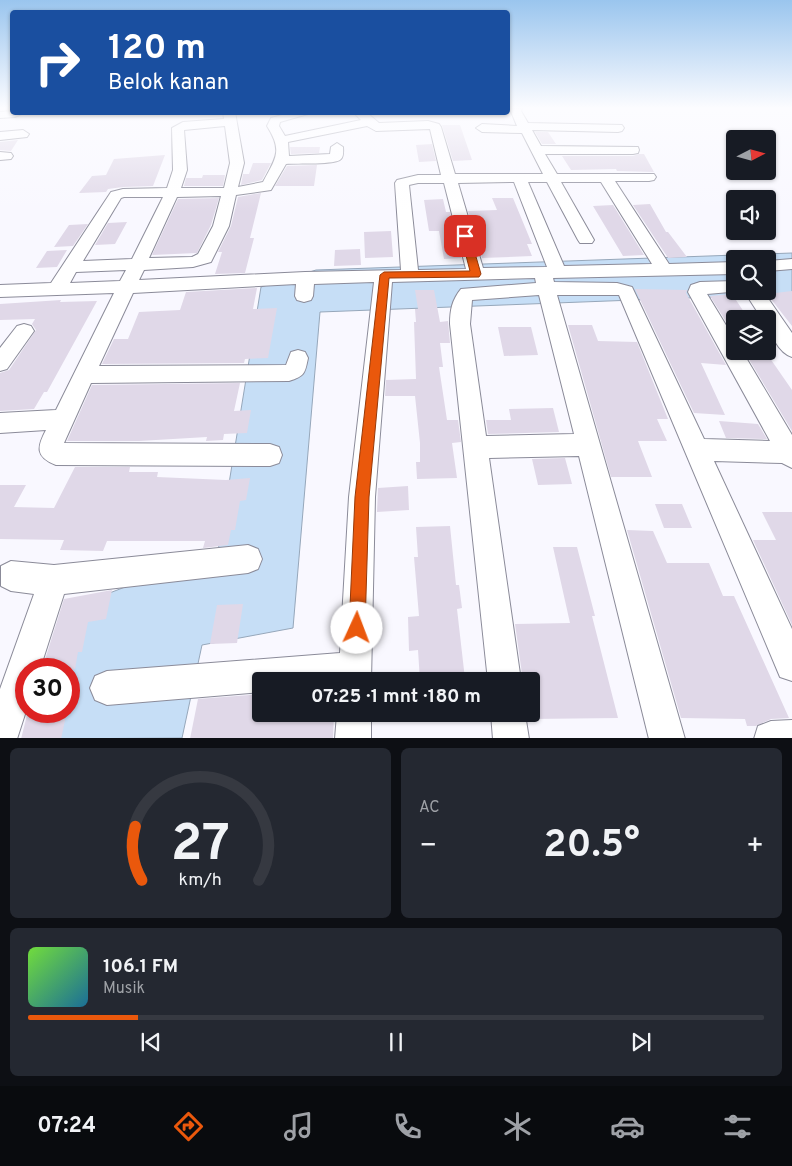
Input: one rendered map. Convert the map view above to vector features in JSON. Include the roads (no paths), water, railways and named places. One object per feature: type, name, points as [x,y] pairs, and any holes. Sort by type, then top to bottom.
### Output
[{"type":"street","points":[[178,143],[179,175],[172,193],[51,445],[52,451],[56,454],[270,455]]},
{"type":"street","points":[[72,267],[193,262],[205,258],[220,226],[230,192],[237,163],[234,143]]},
{"type":"street","points":[[56,290],[116,195],[230,192],[266,187],[270,184],[282,160],[283,143]]},
{"type":"street","points":[[440,143],[476,274]]},
{"type":"street","points":[[532,143],[586,240]]},
{"type":"street","points":[[282,160],[333,158],[336,157],[337,147]]},
{"type":"street","points":[[536,150],[633,150]]},
{"type":"street","points":[[605,177],[664,270]]},
{"type":"street","points":[[410,275],[401,185],[408,181],[418,179],[649,177]]},
{"type":"street","points":[[519,178],[547,278],[588,445],[667,738]]},
{"type":"street","points":[[776,265],[792,264]]},
{"type":"street","points":[[503,672],[460,324],[462,299],[467,293],[547,278],[664,270],[726,268]]},
{"type":"street","points":[[0,292],[127,287],[305,287],[383,282],[410,275],[476,274],[547,278],[626,291],[792,665]]},
{"type":"street","points":[[356,672],[362,497],[383,282]]},
{"type":"street","points":[[726,287],[697,288],[697,292],[790,455]]},
{"type":"street","points":[[759,300],[792,349]]},
{"type":"street","points":[[0,363],[24,331]]},
{"type":"street","points":[[85,375],[289,368]]},
{"type":"street","points":[[0,423],[64,418]]},
{"type":"street","points":[[476,447],[588,445]]},
{"type":"street","points":[[696,450],[790,455]]},
{"type":"street","points":[[11,576],[54,580],[248,560]]},
{"type":"street","points":[[0,738],[11,675],[54,580]]},
{"type":"street","points":[[107,688],[252,680]]},
{"type":"street","points":[[353,738],[354,722]]},
{"type":"street","points":[[509,722],[511,738]]},
{"type":"street","points":[[771,738],[792,738]]},
{"type":"water","points":[[792,253],[792,294],[776,295],[776,254]]},
{"type":"water","points":[[726,255],[726,297],[320,312],[293,628],[202,645],[182,738],[37,738],[42,723],[80,723],[80,658],[70,658],[76,606],[218,551],[261,287],[316,270]]}]
